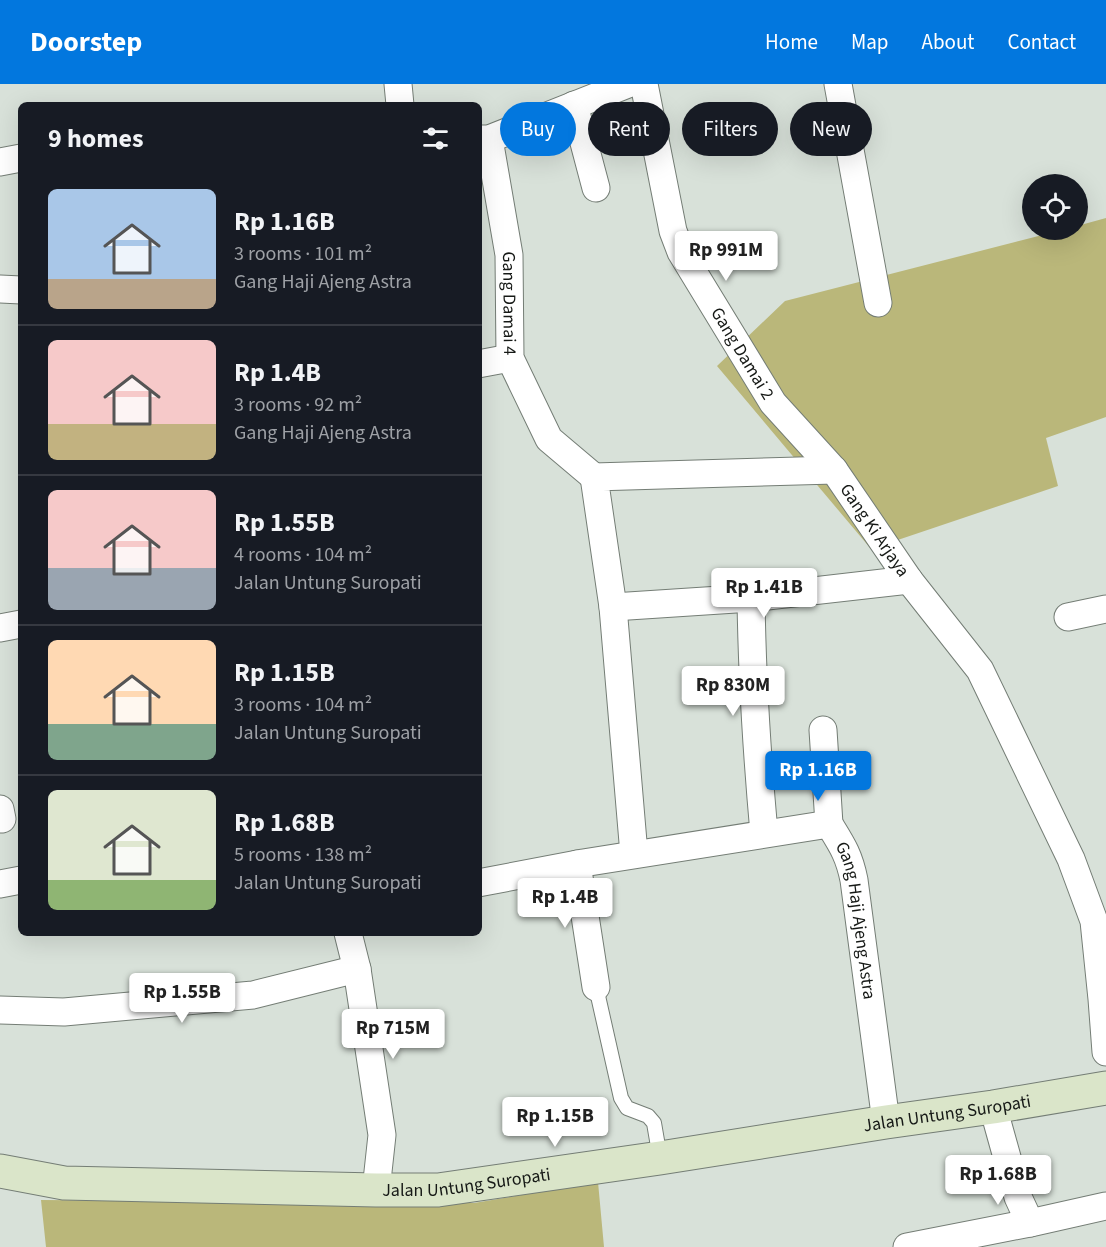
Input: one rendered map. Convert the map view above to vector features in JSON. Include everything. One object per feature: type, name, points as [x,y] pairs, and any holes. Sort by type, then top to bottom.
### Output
[{"type":"street","points":[[398,84],[400,102]]},
{"type":"street","points":[[576,104],[628,84]]},
{"type":"street","name":"Gang Damai 2","points":[[644,84],[673,231],[681,252],[773,403],[834,470]]},
{"type":"street","points":[[838,84],[878,303]]},
{"type":"street","points":[[576,113],[596,188]]},
{"type":"street","points":[[484,139],[500,133]]},
{"type":"street","name":"Gang Damai 4","points":[[484,139],[509,255],[510,358],[549,439],[594,477]]},
{"type":"street","points":[[0,162],[18,159]]},
{"type":"street","points":[[0,289],[18,290]]},
{"type":"street","points":[[482,362],[510,358]]},
{"type":"street","name":"Gang Ki Arjaya","points":[[594,477],[834,470],[909,580],[980,670],[1071,859],[1094,921],[1106,1052]]},
{"type":"street","points":[[594,477],[613,607],[634,854]]},
{"type":"street","points":[[613,607],[751,598],[909,580]]},
{"type":"street","points":[[751,598],[758,761],[764,834]]},
{"type":"street","points":[[1068,617],[1106,609]]},
{"type":"street","points":[[0,628],[18,625]]},
{"type":"street","points":[[823,730],[828,824]]},
{"type":"street","name":"Gang Haji Ajeng Astra","points":[[482,882],[634,854],[828,824],[845,850],[852,872],[886,1122]]},
{"type":"street","points":[[577,864],[596,987]]},
{"type":"street","points":[[0,884],[18,881]]},
{"type":"street","points":[[349,936],[357,969],[382,1135],[376,1190]]},
{"type":"street","points":[[0,1010],[64,1012],[253,995],[357,969]]},
{"type":"street","name":"Jalan Untung Suropati","points":[[0,1171],[64,1184],[438,1190],[660,1158],[1106,1088]]},
{"type":"street","points":[[993,1107],[1018,1197],[1030,1223]]},
{"type":"street","points":[[908,1247],[1106,1206]]},
{"type":"lane","points":[[596,987],[621,1098],[627,1108],[648,1116],[654,1123],[660,1158]]},
{"type":"shaded area","points":[[1106,218],[1106,417],[1046,438],[1058,486],[871,549],[717,366],[785,301],[1023,240],[1088,240],[1088,223]]},
{"type":"shaded area","points":[[598,1182],[604,1247],[46,1247],[41,1200],[474,1203]]}]
